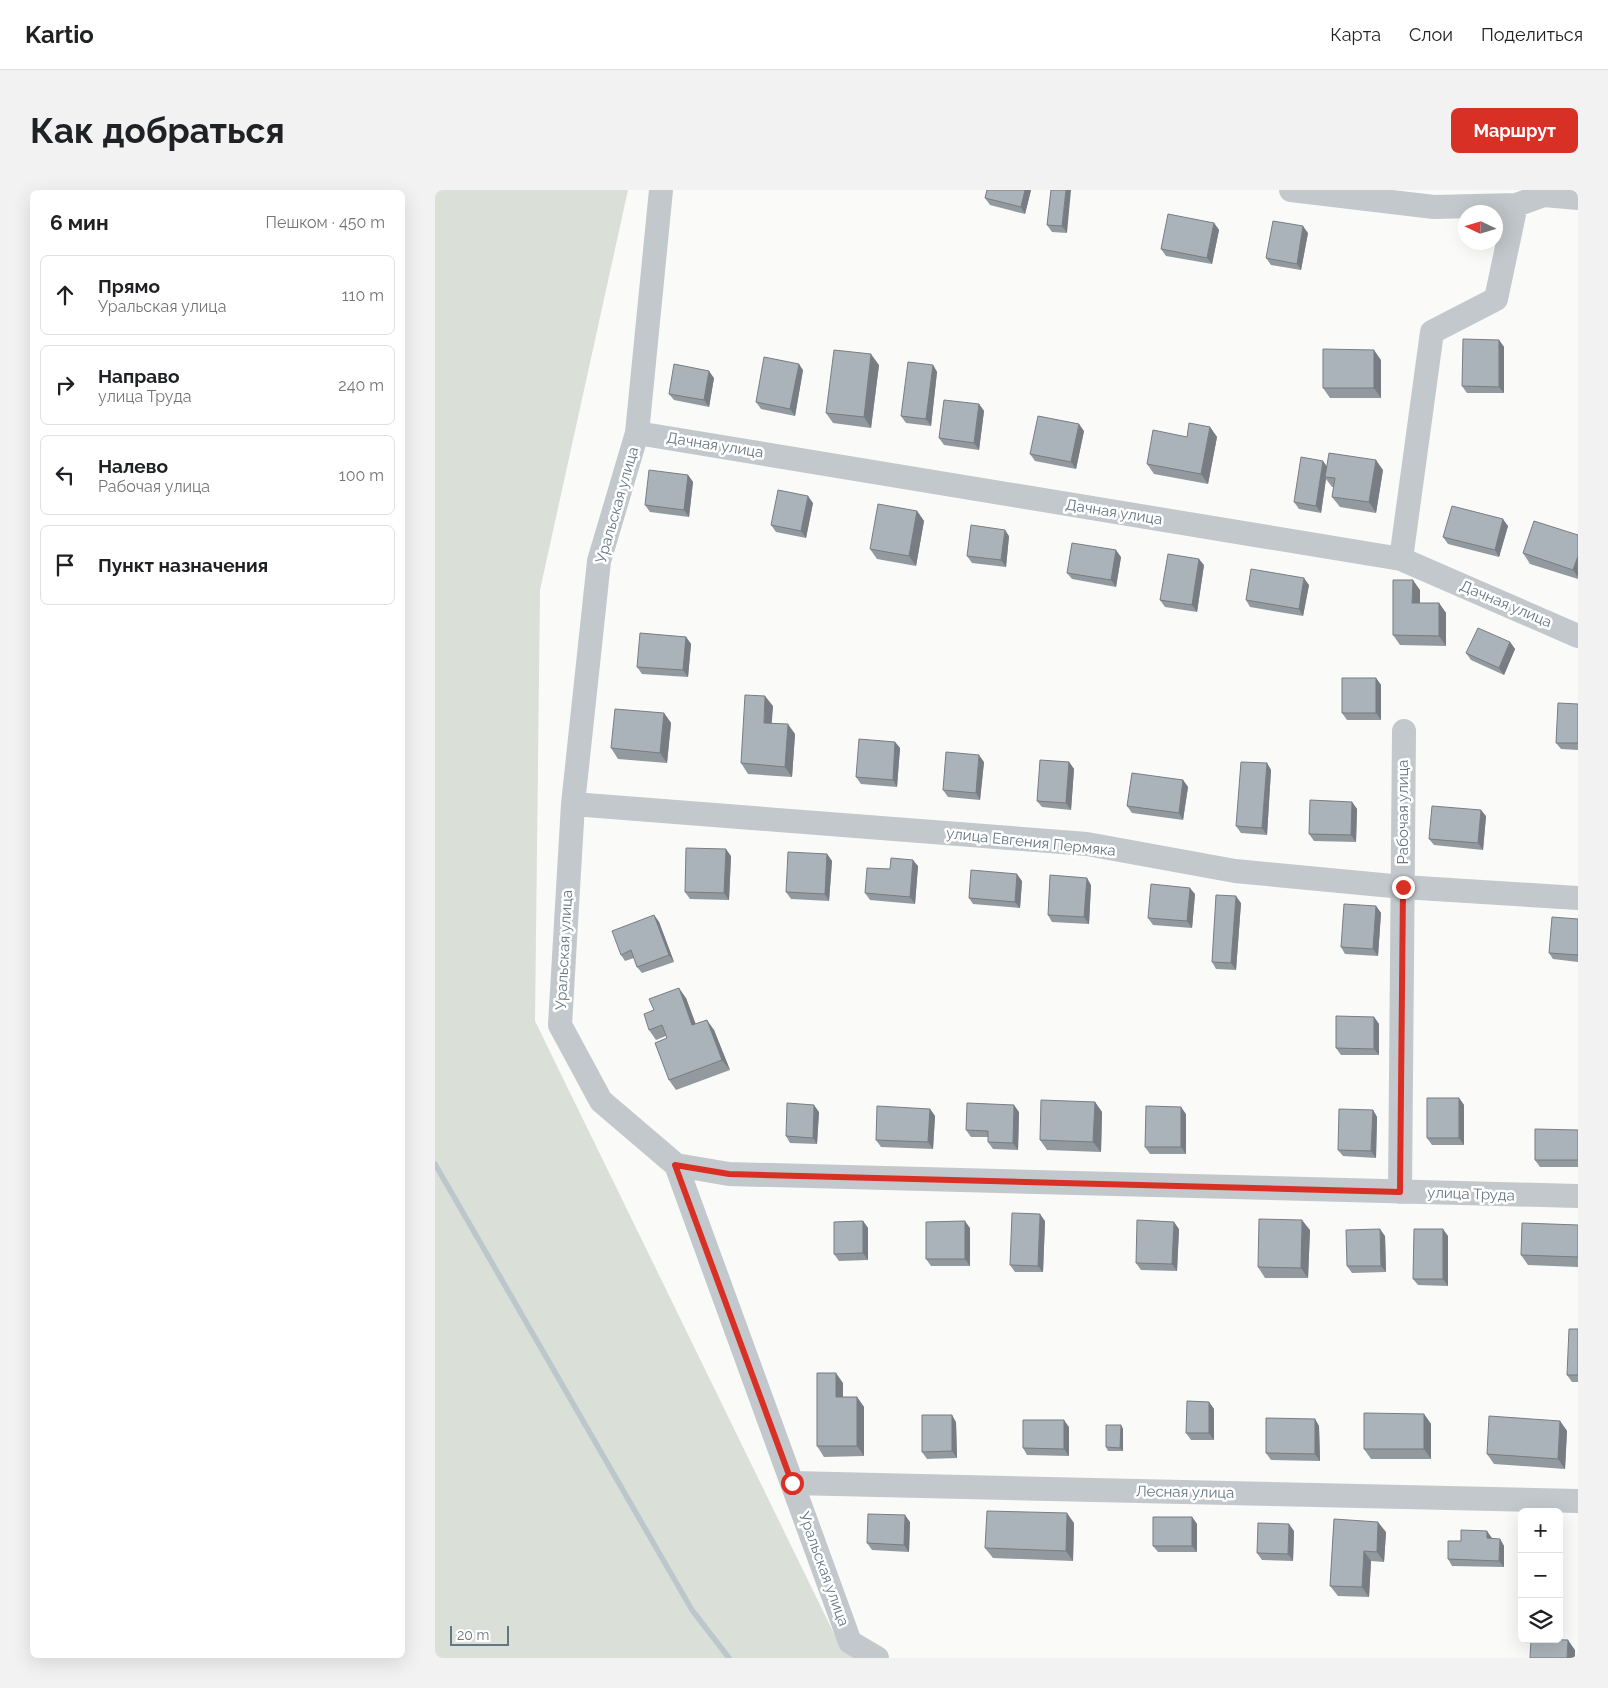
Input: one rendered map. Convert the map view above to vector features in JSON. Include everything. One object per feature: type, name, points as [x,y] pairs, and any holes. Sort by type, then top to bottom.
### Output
[{"type":"street","name":"Уральская улица","points":[[661,190],[637,433],[599,561],[573,804],[560,1025],[601,1101],[675,1165],[850,1642],[877,1658]]},
{"type":"street","points":[[1291,190],[1434,207],[1516,204],[1545,192],[1578,198]]},
{"type":"street","points":[[1401,560],[1432,332],[1496,299],[1516,204]]},
{"type":"street","name":"Дачная улица","points":[[637,433],[1401,560],[1578,636]]},
{"type":"street","name":"Рабочая улица","points":[[1400,1192],[1404,731]]},
{"type":"street","name":"улица Евгения Пермяка","points":[[573,804],[1087,844],[1235,871],[1403,887],[1578,898]]},
{"type":"street","name":"улица Труда","points":[[675,1165],[729,1174],[1578,1196]]},
{"type":"street","name":"Лесная улица","points":[[792,1483],[1578,1500]]},
{"type":"shaded area","points":[[435,190],[628,190],[540,590],[535,1021],[842,1650],[856,1658],[435,1658]]},
{"type":"building","points":[[987,190],[1025,190],[1021,207],[985,198]]},
{"type":"building","points":[[1051,190],[1066,190],[1062,226],[1047,225]]},
{"type":"building","points":[[1168,214],[1214,223],[1207,258],[1161,249]]},
{"type":"building","points":[[1273,221],[1303,226],[1297,264],[1266,258]]},
{"type":"building","points":[[1463,339],[1499,340],[1499,387],[1462,386]]},
{"type":"building","points":[[1323,349],[1374,350],[1374,388],[1323,388]]},
{"type":"building","points":[[834,350],[871,354],[864,417],[826,413]]},
{"type":"building","points":[[764,357],[799,364],[790,409],[756,402]]},
{"type":"building","points":[[908,362],[933,365],[926,419],[901,416]]},
{"type":"building","points":[[674,364],[709,371],[704,400],[669,394]]},
{"type":"building","points":[[944,400],[979,404],[974,443],[939,438]]},
{"type":"building","points":[[1038,416],[1079,424],[1071,462],[1030,454]]},
{"type":"building","points":[[1189,423],[1210,427],[1201,474],[1147,464],[1153,430],[1187,437]]},
{"type":"building","points":[[1329,453],[1376,460],[1369,502],[1332,497],[1335,478],[1325,477]]},
{"type":"building","points":[[1301,457],[1323,461],[1316,506],[1294,502]]},
{"type":"building","points":[[649,470],[688,475],[684,510],[645,505]]},
{"type":"building","points":[[778,490],[808,496],[801,531],[771,525]]},
{"type":"building","points":[[878,504],[917,511],[909,556],[870,549]]},
{"type":"building","points":[[1452,506],[1503,519],[1495,550],[1443,537]]},
{"type":"building","points":[[1534,521],[1578,535],[1578,556],[1573,570],[1523,553]]},
{"type":"building","points":[[971,525],[1005,530],[1001,560],[967,556]]},
{"type":"building","points":[[1072,543],[1116,550],[1111,580],[1067,573]]},
{"type":"building","points":[[1168,554],[1199,559],[1192,605],[1160,600]]},
{"type":"building","points":[[1251,569],[1304,578],[1299,609],[1246,600]]},
{"type":"building","points":[[1393,580],[1413,580],[1412,603],[1439,603],[1439,636],[1393,635]]},
{"type":"building","points":[[1478,628],[1510,642],[1499,668],[1466,653]]},
{"type":"building","points":[[640,633],[686,637],[683,670],[637,667]]},
{"type":"building","points":[[1342,678],[1376,678],[1376,713],[1342,713]]},
{"type":"building","points":[[745,695],[765,696],[764,723],[788,724],[785,767],[741,763]]},
{"type":"building","points":[[1558,703],[1578,704],[1578,743],[1556,743]]},
{"type":"building","points":[[615,709],[664,713],[660,753],[611,748]]},
{"type":"building","points":[[859,739],[895,742],[893,780],[856,777]]},
{"type":"building","points":[[946,752],[979,755],[976,793],[943,790]]},
{"type":"building","points":[[1040,760],[1069,762],[1066,803],[1037,801]]},
{"type":"building","points":[[1241,762],[1267,763],[1262,828],[1236,826]]},
{"type":"building","points":[[1132,773],[1183,780],[1179,813],[1127,806]]},
{"type":"building","points":[[1310,800],[1352,802],[1351,835],[1309,834]]},
{"type":"building","points":[[1432,806],[1481,810],[1478,843],[1429,839]]},
{"type":"building","points":[[686,848],[726,849],[724,893],[685,892]]},
{"type":"building","points":[[788,852],[827,854],[825,894],[786,892]]},
{"type":"building","points":[[891,858],[913,860],[910,897],[865,893],[867,868],[890,869]]},
{"type":"building","points":[[971,870],[1017,874],[1015,902],[969,898]]},
{"type":"building","points":[[1050,875],[1087,878],[1084,917],[1048,915]]},
{"type":"building","points":[[1151,884],[1190,888],[1187,921],[1148,918]]},
{"type":"building","points":[[1216,895],[1236,896],[1231,963],[1212,962]]},
{"type":"building","points":[[1344,904],[1376,906],[1373,949],[1341,947]]},
{"type":"building","points":[[654,915],[669,955],[637,967],[631,950],[621,955],[612,931]]},
{"type":"building","points":[[1552,917],[1578,919],[1578,955],[1549,953]]},
{"type":"building","points":[[679,988],[692,1025],[707,1020],[722,1060],[669,1080],[655,1043],[667,1038],[662,1025],[649,1030],[644,1014],[654,1010],[649,999]]},
{"type":"building","points":[[1336,1016],[1374,1017],[1374,1049],[1336,1048]]},
{"type":"building","points":[[1427,1098],[1459,1098],[1459,1138],[1427,1138]]},
{"type":"building","points":[[1041,1100],[1095,1102],[1093,1142],[1040,1140]]},
{"type":"building","points":[[787,1103],[814,1105],[813,1138],[786,1136]]},
{"type":"building","points":[[967,1103],[1014,1105],[1013,1143],[988,1142],[988,1131],[966,1130]]},
{"type":"building","points":[[877,1106],[930,1109],[928,1142],[876,1140]]},
{"type":"building","points":[[1146,1106],[1181,1107],[1181,1147],[1145,1147]]},
{"type":"building","points":[[1339,1109],[1373,1110],[1371,1151],[1338,1150]]},
{"type":"building","points":[[1535,1129],[1578,1130],[1578,1160],[1535,1160]]},
{"type":"building","points":[[1012,1213],[1040,1214],[1038,1266],[1010,1265]]},
{"type":"building","points":[[1259,1219],[1302,1220],[1301,1268],[1258,1267]]},
{"type":"building","points":[[1137,1220],[1174,1222],[1172,1264],[1136,1263]]},
{"type":"building","points":[[863,1221],[863,1253],[834,1254],[834,1222]]},
{"type":"building","points":[[965,1221],[965,1259],[926,1259],[926,1222]]},
{"type":"building","points":[[1522,1223],[1578,1225],[1578,1257],[1521,1255]]},
{"type":"building","points":[[1380,1229],[1381,1266],[1347,1266],[1346,1230]]},
{"type":"building","points":[[1414,1229],[1443,1229],[1443,1279],[1413,1279]]},
{"type":"building","points":[[1569,1329],[1578,1329],[1578,1375],[1567,1375]]},
{"type":"building","points":[[817,1373],[836,1373],[836,1397],[857,1397],[857,1446],[817,1446]]},
{"type":"building","points":[[1187,1401],[1209,1402],[1209,1433],[1186,1433]]},
{"type":"building","points":[[1364,1413],[1424,1414],[1424,1449],[1364,1449]]},
{"type":"building","points":[[922,1415],[952,1415],[952,1451],[922,1452]]},
{"type":"building","points":[[1489,1416],[1560,1421],[1558,1459],[1487,1454]]},
{"type":"building","points":[[1266,1418],[1315,1419],[1315,1454],[1266,1453]]},
{"type":"building","points":[[1023,1420],[1064,1420],[1064,1449],[1023,1448]]},
{"type":"building","points":[[1106,1425],[1121,1425],[1120,1448],[1106,1447]]},
{"type":"building","points":[[987,1511],[1067,1513],[1066,1551],[985,1548]]},
{"type":"building","points":[[868,1514],[905,1515],[904,1545],[867,1543]]},
{"type":"building","points":[[1153,1517],[1192,1517],[1192,1546],[1153,1546]]},
{"type":"building","points":[[1334,1519],[1378,1522],[1377,1552],[1364,1551],[1362,1587],[1330,1586]]},
{"type":"building","points":[[1258,1523],[1289,1524],[1288,1554],[1257,1553]]},
{"type":"building","points":[[1461,1530],[1487,1531],[1487,1538],[1500,1539],[1499,1561],[1448,1559],[1448,1541],[1461,1541]]},
{"type":"building","points":[[1563,1640],[1568,1640],[1567,1658],[1530,1658],[1531,1643],[1563,1643]]},
{"type":"waterway","points":[[435,1164],[692,1610],[729,1658]]},
{"type":"route","points":[[792,1483],[675,1165],[729,1174],[1400,1192],[1403,887]]}]
